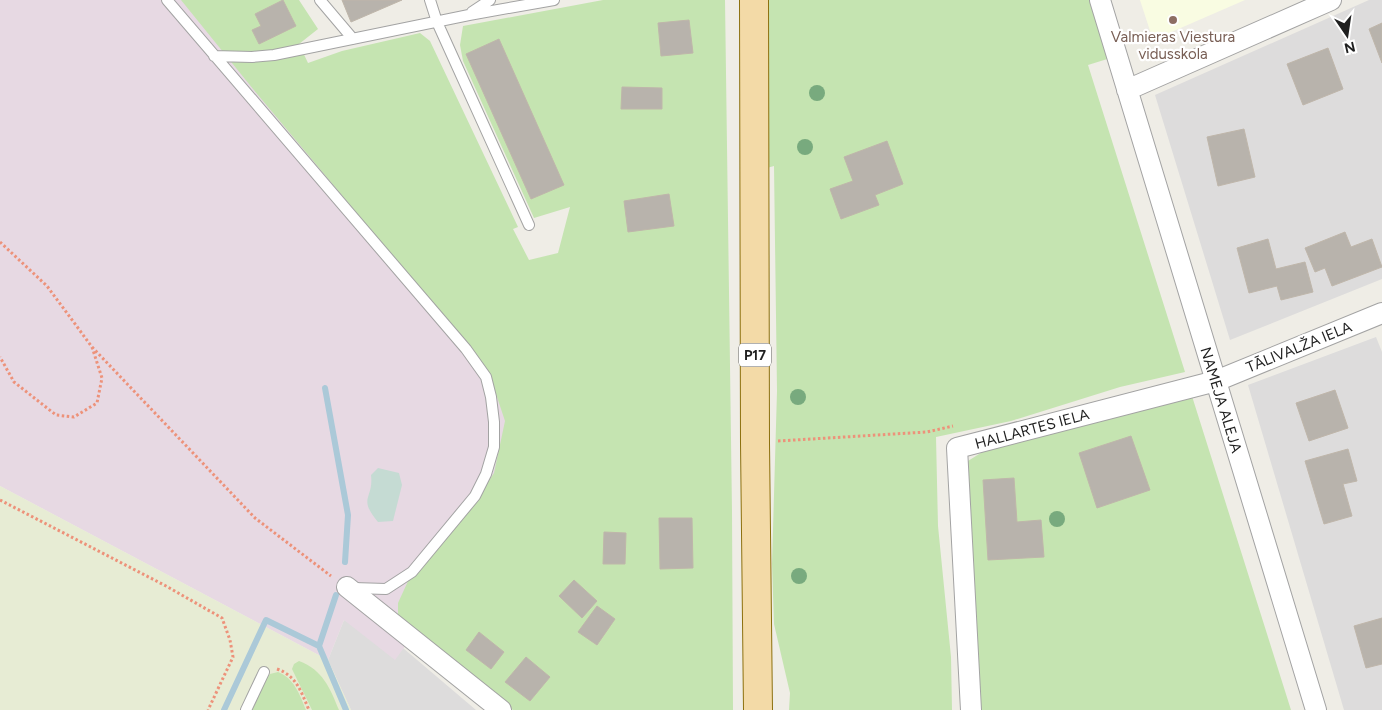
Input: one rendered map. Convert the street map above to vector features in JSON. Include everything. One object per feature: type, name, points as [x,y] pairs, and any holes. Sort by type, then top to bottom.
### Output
[{"type":"main road","name":"P17","points":[[754,0],[758,710]]},
{"type":"street","name":"NAMEJA ALEJA","points":[[1100,0],[1316,710]]},
{"type":"street","points":[[1127,90],[1331,0]]},
{"type":"street","name":"TĀLIVALŽA IELA","points":[[1216,381],[1382,313]]},
{"type":"street","name":"HALLARTES IELA","points":[[971,710],[957,448],[1216,381]]},
{"type":"street","points":[[347,587],[501,710]]},
{"type":"lane","points":[[168,0],[466,349],[486,377],[494,422],[494,447],[486,474],[475,496],[412,572],[386,589],[347,587]]},
{"type":"lane","points":[[320,0],[353,39]]},
{"type":"lane","points":[[430,0],[437,22],[529,225]]},
{"type":"lane","points":[[468,15],[490,0]]},
{"type":"lane","points":[[214,56],[252,57],[274,55],[468,15],[554,0]]},
{"type":"lane","points":[[246,710],[264,672]]},
{"type":"path","points":[[0,242],[47,286],[92,347],[255,518],[347,587]]},
{"type":"path","points":[[0,357],[14,382],[56,415],[74,417],[97,403],[102,378],[92,347]]},
{"type":"path","points":[[755,443],[927,432],[956,425]]},
{"type":"path","points":[[0,500],[166,586],[222,618],[230,640],[233,657],[208,710]]},
{"type":"path","points":[[264,672],[275,668],[288,673],[299,686],[309,710]]},
{"type":"shaded area","points":[[0,0],[221,0],[544,415],[411,638],[395,660],[344,620],[328,660],[0,486]]},
{"type":"shaded area","name":"Valmieras Viestura vidusskola","points":[[1140,0],[1245,0],[1153,40]]},
{"type":"shaded area","points":[[1369,0],[1382,0],[1382,279],[1230,340],[1155,95]]},
{"type":"shaded area","points":[[1376,337],[1382,352],[1382,710],[1344,710],[1248,385]]},
{"type":"shaded area","points":[[378,468],[399,473],[402,485],[393,521],[378,522],[368,507],[371,475]]},
{"type":"shaded area","points":[[0,486],[328,660],[351,710],[0,710]]},
{"type":"shaded area","points":[[344,620],[403,648],[476,710],[351,710],[328,660]]},
{"type":"green space","points":[[181,0],[299,0],[318,29],[299,44],[308,63],[342,51],[420,33],[430,41],[518,227],[513,229],[529,260],[558,253],[570,207],[534,218],[463,61],[460,45],[463,26],[603,0],[725,0],[733,710],[513,710],[421,640],[398,618],[398,603],[409,579],[471,507],[494,473],[505,421],[488,370]]},
{"type":"green space","points":[[754,0],[1099,0],[1117,56],[1088,65],[1185,372],[1120,387],[1011,421],[936,437],[938,526],[951,657],[952,710],[789,710],[790,693],[774,624],[772,564],[777,391],[774,166],[755,171]]},
{"type":"green space","points":[[1191,393],[1291,710],[977,710],[965,499],[968,461],[987,449]]},
{"type":"green space","points":[[299,661],[314,669],[325,681],[339,710],[312,710],[292,669],[294,664]]},
{"type":"green space","points":[[278,672],[292,683],[299,693],[306,710],[252,710],[266,679],[270,674]]},
{"type":"building","points":[[283,0],[296,26],[259,44],[252,30],[261,26],[255,14]]},
{"type":"building","points":[[342,0],[402,0],[351,22]]},
{"type":"building","points":[[689,20],[693,53],[661,56],[658,23]]},
{"type":"building","points":[[1382,23],[1382,63],[1369,29]]},
{"type":"building","points":[[499,39],[564,185],[531,199],[466,54]]},
{"type":"building","points":[[1328,48],[1343,89],[1303,105],[1287,64]]},
{"type":"building","points":[[622,87],[662,88],[662,109],[621,109]]},
{"type":"building","points":[[1244,129],[1255,177],[1218,186],[1207,137]]},
{"type":"building","points":[[887,141],[903,184],[875,195],[879,205],[841,219],[830,189],[853,181],[844,157]]},
{"type":"building","points":[[669,194],[674,226],[628,232],[624,201]]},
{"type":"building","points":[[1345,232],[1351,247],[1372,239],[1382,267],[1332,286],[1325,268],[1315,272],[1305,248]]},
{"type":"building","points":[[1268,239],[1276,269],[1305,262],[1313,292],[1281,300],[1277,286],[1249,293],[1237,248]]},
{"type":"building","points":[[1335,390],[1348,428],[1309,441],[1296,403]]},
{"type":"building","points":[[1131,436],[1150,490],[1097,508],[1079,453]]},
{"type":"building","points":[[1348,449],[1357,481],[1343,484],[1352,516],[1324,524],[1305,461]]},
{"type":"building","points":[[1014,478],[1017,522],[1041,520],[1044,557],[988,560],[983,480]]},
{"type":"building","points":[[659,518],[692,518],[693,568],[660,569]]},
{"type":"building","points":[[604,532],[626,533],[625,564],[603,564]]},
{"type":"building","points":[[574,580],[597,601],[582,618],[559,596]]},
{"type":"building","points":[[597,606],[615,619],[597,645],[578,632]]},
{"type":"building","points":[[1382,618],[1382,664],[1366,668],[1354,626]]},
{"type":"building","points":[[479,632],[504,652],[491,669],[466,650]]},
{"type":"building","points":[[526,657],[550,677],[530,701],[505,682]]},
{"type":"waterway","points":[[325,388],[348,515],[345,562]]},
{"type":"waterway","points":[[336,595],[319,646],[346,710]]},
{"type":"waterway","points":[[224,710],[266,620],[319,646]]},
{"type":"place","name":"Valmieras Viestura vidusskola","points":[[1173,20]]}]
